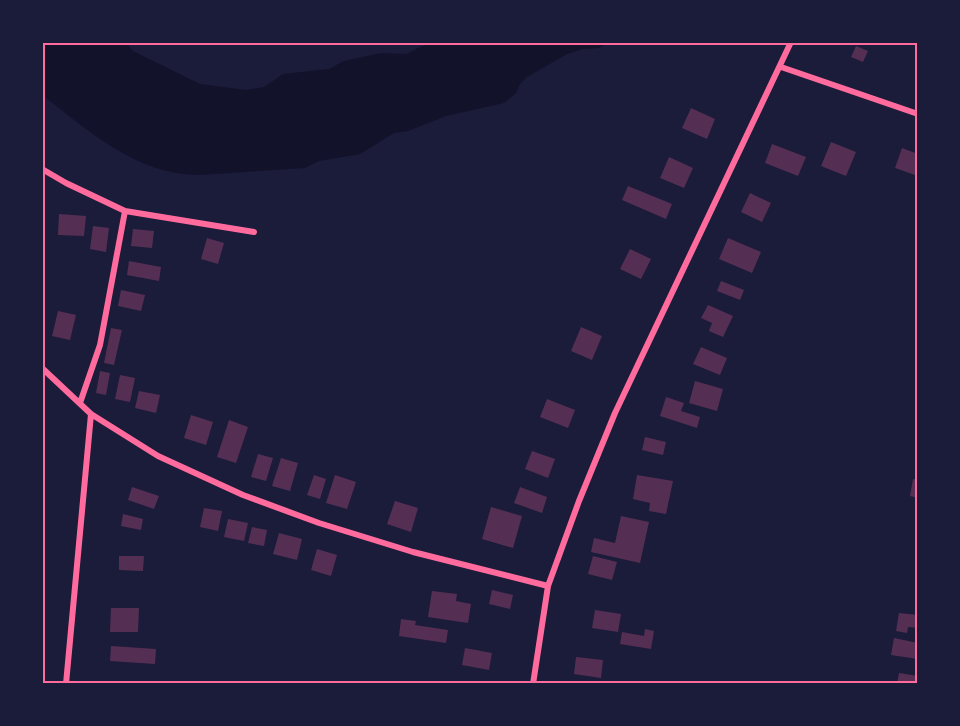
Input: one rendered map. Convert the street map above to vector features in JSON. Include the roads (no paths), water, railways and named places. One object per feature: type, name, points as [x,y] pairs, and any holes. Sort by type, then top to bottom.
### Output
[{"type":"street","points":[[533,684],[548,586],[579,501],[615,413],[791,42]]},
{"type":"street","points":[[781,67],[918,114]]},
{"type":"street","points":[[42,169],[124,211],[254,232]]},
{"type":"street","points":[[80,403],[100,345],[124,211]]},
{"type":"street","points":[[42,368],[91,414],[158,456],[243,495],[320,523],[413,552],[548,586]]},
{"type":"street","points":[[66,684],[91,414]]}]
